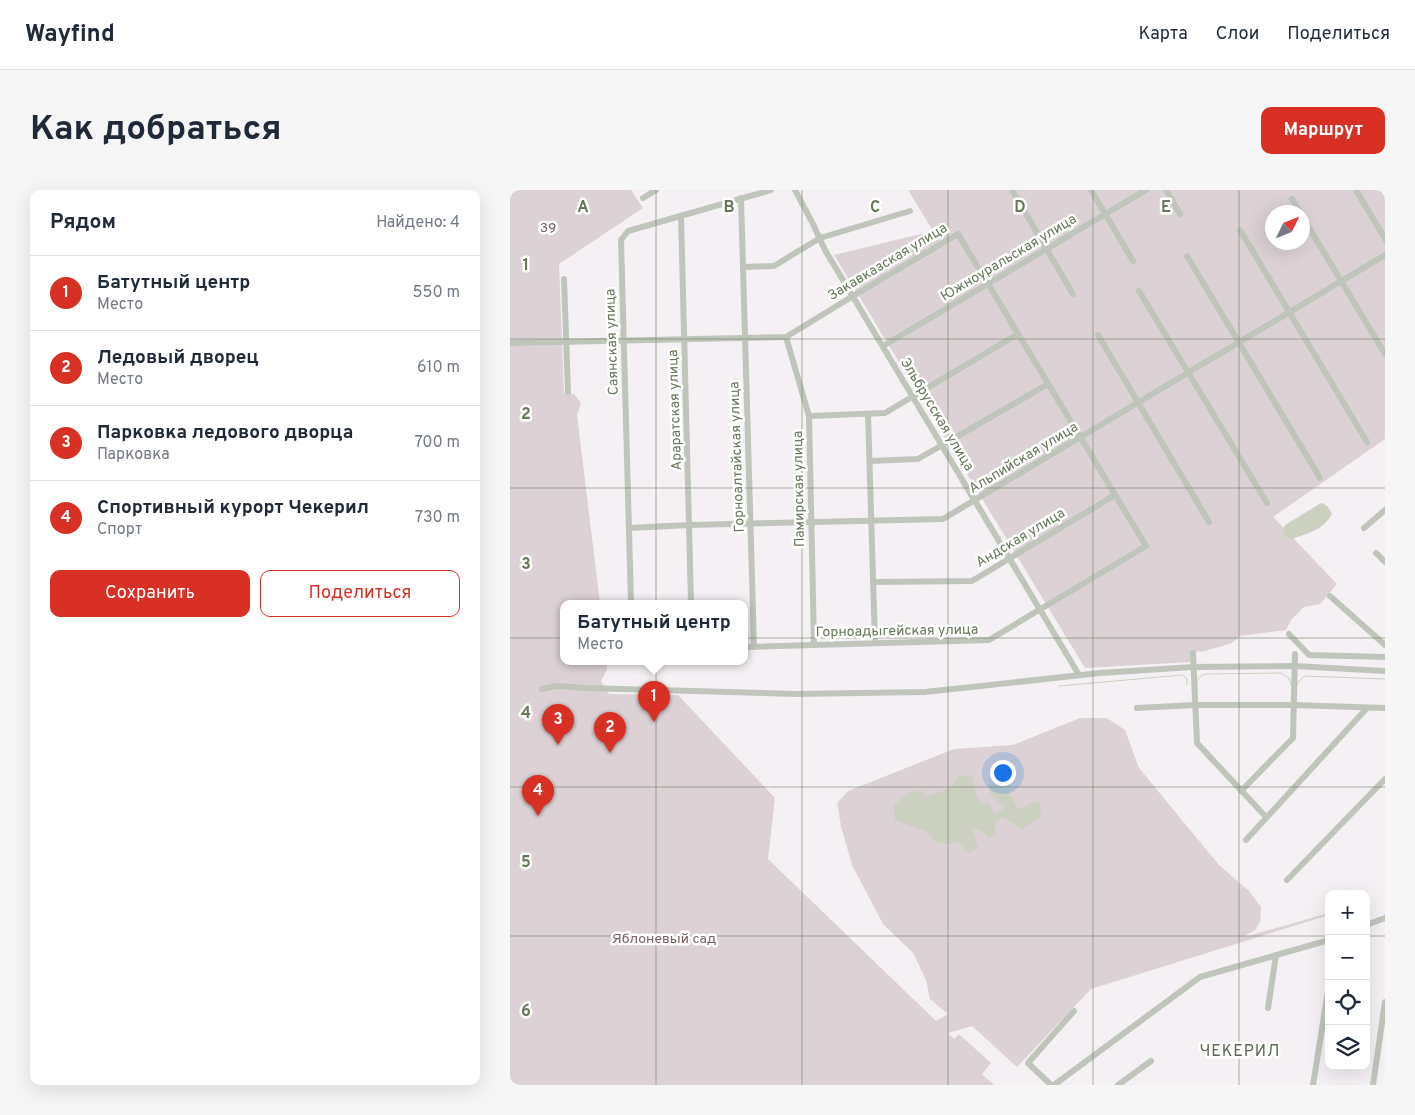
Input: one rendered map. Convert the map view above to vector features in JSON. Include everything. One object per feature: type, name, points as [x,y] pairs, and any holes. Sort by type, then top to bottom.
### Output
[{"type":"street","points":[[642,198],[656,190]]},
{"type":"street","name":"Саянская улица","points":[[631,600],[620,240],[628,231],[771,190]]},
{"type":"street","name":"Эльбрусская улица","points":[[794,190],[814,224],[825,250],[1079,675]]},
{"type":"street","points":[[1012,190],[1073,294]]},
{"type":"street","points":[[1092,190],[1132,261]]},
{"type":"street","name":"Южноуральская улица","points":[[883,346],[1146,190]]},
{"type":"street","points":[[1166,190],[1180,214]]},
{"type":"street","points":[[1356,190],[1385,239]]},
{"type":"street","name":"Горноалтайская улица","points":[[741,198],[754,647]]},
{"type":"street","points":[[1292,199],[1296,205]]},
{"type":"street","points":[[744,267],[774,266],[820,238],[910,211]]},
{"type":"street","name":"Араратская улица","points":[[681,216],[691,600]]},
{"type":"street","points":[[1310,229],[1385,354]]},
{"type":"street","points":[[1240,230],[1366,442]]},
{"type":"street","name":"Закавказская улица","points":[[786,337],[958,234],[1146,546]]},
{"type":"street","name":"Альпийская улица","points":[[628,528],[943,519],[1385,255]]},
{"type":"street","points":[[1187,256],[1320,478]]},
{"type":"street","points":[[564,280],[568,392]]},
{"type":"street","points":[[1139,291],[1268,503]]},
{"type":"street","points":[[809,416],[885,413],[1018,334]]},
{"type":"street","points":[[1098,335],[1209,522]]},
{"type":"street","points":[[510,343],[786,337]]},
{"type":"street","name":"Памирская улица","points":[[786,337],[809,416],[814,644]]},
{"type":"street","points":[[870,461],[918,459],[1048,384]]},
{"type":"street","points":[[868,414],[875,643]]},
{"type":"street","name":"Андская улица","points":[[873,582],[972,581],[1115,494]]},
{"type":"street","points":[[1364,528],[1385,510]]},
{"type":"street","name":"Горноадыгейская улица","points":[[748,647],[989,640],[1146,546]]},
{"type":"street","points":[[1376,553],[1385,562]]},
{"type":"street","points":[[1330,596],[1385,645]]},
{"type":"street","points":[[1289,634],[1309,655],[1385,657]]},
{"type":"street","points":[[1193,653],[1198,744],[1266,818]]},
{"type":"street","points":[[1241,791],[1293,738],[1295,654]]},
{"type":"street","points":[[542,688],[557,686],[795,694],[916,692],[1100,673],[1193,667],[1294,666],[1385,671]]},
{"type":"street","points":[[1138,708],[1195,705],[1293,705],[1385,708]]},
{"type":"street","points":[[1246,840],[1367,708]]},
{"type":"street","points":[[1287,880],[1385,778]]},
{"type":"street","points":[[1370,924],[1385,918]]},
{"type":"street","points":[[1074,1011],[1028,1063],[1053,1085],[1200,977],[1325,941]]},
{"type":"street","points":[[1268,1008],[1276,955]]},
{"type":"street","points":[[1372,1085],[1385,1002]]},
{"type":"street","points":[[1313,1085],[1325,1010]]},
{"type":"street","points":[[1118,1085],[1151,1061]]},
{"type":"green space","points":[[510,190],[631,190],[643,208],[559,264],[564,393],[574,394],[581,403],[577,415],[600,600],[560,600],[560,665],[606,665],[607,669],[601,681],[609,694],[678,695],[775,798],[768,859],[936,1021],[948,1014],[930,999],[926,980],[913,953],[883,924],[852,865],[841,826],[837,803],[848,791],[954,749],[1013,745],[1080,718],[1107,718],[1125,730],[1139,768],[1219,865],[1249,891],[1261,907],[1260,922],[1255,930],[1244,937],[1325,914],[1325,916],[1091,989],[1017,1067],[972,1026],[948,1033],[954,1039],[959,1034],[991,1063],[982,1074],[994,1085],[510,1085]]},
{"type":"green space","points":[[908,190],[1385,190],[1385,439],[1273,517],[1337,584],[1320,604],[1304,607],[1291,620],[1286,630],[1240,636],[1232,643],[1202,652],[1197,651],[1190,662],[1085,668],[834,255],[933,231]]},
{"type":"shaded area","points":[[1321,503],[1328,507],[1332,514],[1324,524],[1302,536],[1290,539],[1285,536],[1283,531],[1285,525]]},
{"type":"shaded area","points":[[972,775],[979,799],[985,805],[988,801],[994,814],[1005,808],[990,793],[989,779],[1009,781],[1010,794],[1018,808],[1022,809],[1032,802],[1039,802],[1042,817],[1022,829],[1002,817],[995,822],[996,836],[988,837],[981,830],[972,828],[978,847],[969,853],[959,842],[937,843],[927,832],[895,820],[894,805],[910,792],[921,790],[925,797],[951,788],[958,776]]},
{"type":"waterway","points":[[1197,683],[1198,679],[1206,674],[1281,673],[1289,678],[1291,685]]},
{"type":"waterway","points":[[1059,686],[1182,675],[1187,679],[1187,685]]},
{"type":"waterway","points":[[1297,685],[1305,676],[1385,679]]},
{"type":"place","name":"Батутный центр","points":[[654,722]]},
{"type":"place","name":"Парковка ледового дворца","points":[[558,745]]},
{"type":"place","name":"Ледовый дворец","points":[[610,753]]},
{"type":"place","name":"Спортивный курорт Чекерил","points":[[538,816]]},
{"type":"district","name":"ЧЕКЕРИЛ","points":[[1240,1050]]},
{"type":"park label","name":"39","points":[[548,227]]},
{"type":"park label","name":"Яблоневый сад","points":[[664,938]]}]
